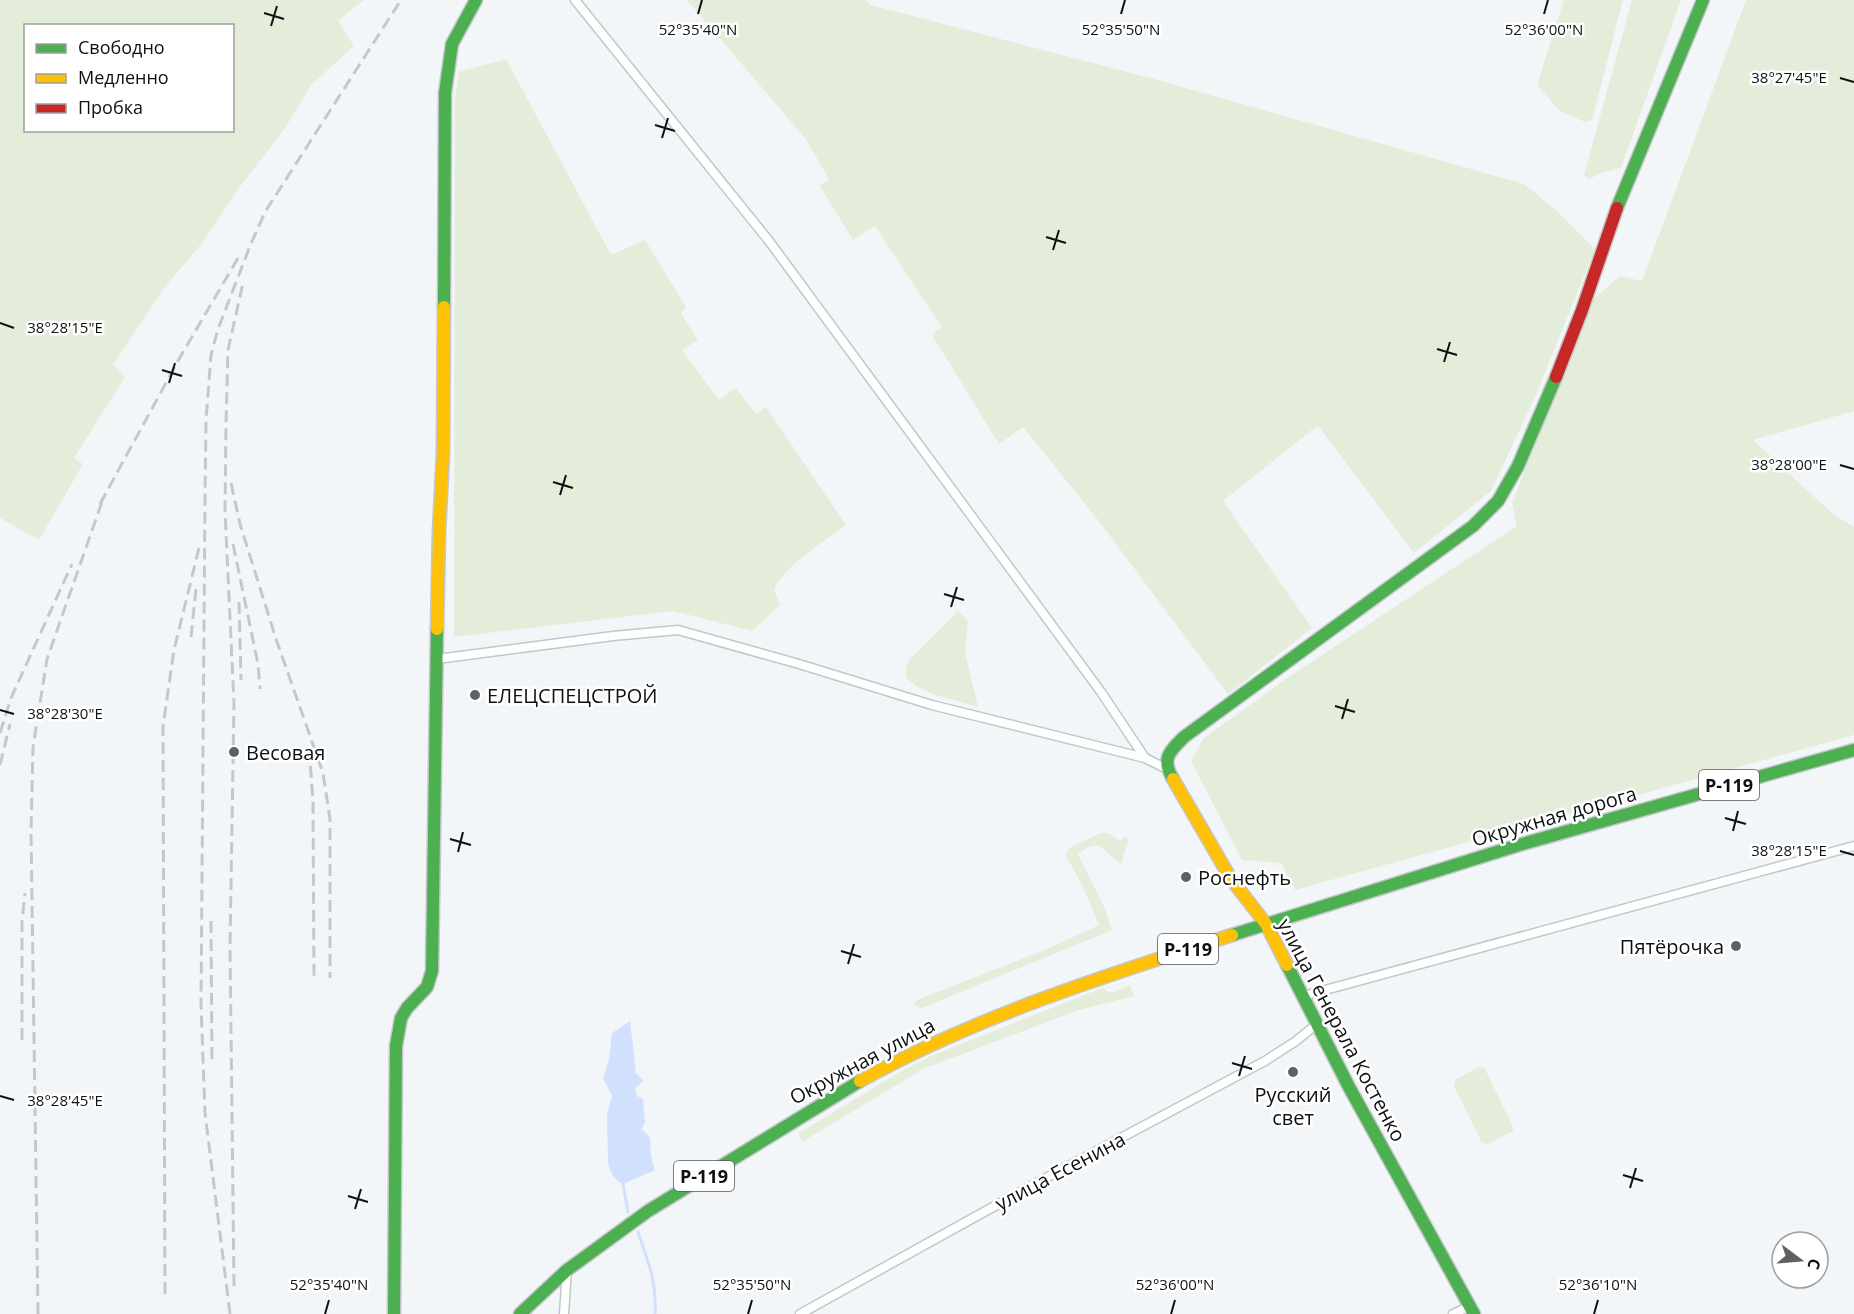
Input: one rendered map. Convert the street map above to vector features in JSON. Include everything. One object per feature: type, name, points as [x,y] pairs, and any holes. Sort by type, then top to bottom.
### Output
[{"type":"main road","points":[[394,1314],[396,1046],[401,1018],[407,1008],[427,987],[432,971],[439,532],[443,453],[445,93],[452,44],[476,0]]},
{"type":"main road","points":[[1167,770],[1169,753],[1184,737],[1473,526],[1498,501],[1518,466],[1547,399],[1582,310],[1617,208],[1703,0]]},
{"type":"main road","name":"Окружная дорога","points":[[1266,924],[1519,845],[1854,750]]},
{"type":"main road","name":"улица Генерала Костенко","points":[[1167,770],[1231,879],[1266,924],[1349,1087],[1472,1310]]},
{"type":"main road","name":"Окружная улица","points":[[520,1314],[567,1270],[648,1212],[845,1089],[892,1063],[959,1031],[1111,974],[1266,924]]},
{"type":"street","points":[[575,0],[770,241],[1101,692],[1145,758]]},
{"type":"street","points":[[437,659],[678,630],[800,664],[932,705],[1145,758],[1167,770]]},
{"type":"street","points":[[1303,996],[1854,846]]},
{"type":"street","name":"улица Есенина","points":[[800,1314],[1040,1181],[1265,1061],[1317,1024]]},
{"type":"street","points":[[564,1314],[567,1270]]},
{"type":"street","points":[[1453,1314],[1472,1310]]},
{"type":"green space","points":[[0,0],[364,0],[338,21],[354,46],[311,85],[285,128],[239,188],[203,242],[164,288],[113,365],[125,377],[74,458],[83,464],[39,540],[0,518]]},
{"type":"green space","points":[[687,0],[865,0],[871,5],[1154,79],[1524,184],[1556,210],[1595,249],[1536,395],[1491,491],[1414,553],[1318,426],[1313,429],[1223,501],[1312,628],[1228,694],[1098,520],[1023,427],[999,444],[932,335],[942,327],[875,226],[853,240],[820,186],[829,179],[805,138]]},
{"type":"green space","points":[[1564,0],[1623,0],[1592,120],[1585,122],[1560,111],[1537,85]]},
{"type":"green space","points":[[1632,0],[1681,0],[1621,168],[1589,179],[1584,175]]},
{"type":"green space","points":[[1746,0],[1854,0],[1854,411],[1753,440],[1834,515],[1854,527],[1854,735],[1295,890],[1281,863],[1242,860],[1191,761],[1203,739],[1284,680],[1517,526],[1512,503],[1593,299],[1620,276],[1642,281]]},
{"type":"green space","points":[[506,59],[611,255],[645,240],[686,307],[681,314],[698,340],[682,350],[719,400],[736,388],[756,414],[766,407],[846,525],[796,562],[780,580],[774,589],[780,605],[752,631],[673,611],[454,637],[455,100],[459,72]]},
{"type":"green space","points":[[958,611],[968,621],[965,652],[978,707],[930,693],[906,677],[906,667],[910,659]]},
{"type":"green space","points":[[1101,833],[1108,833],[1120,841],[1124,836],[1129,839],[1121,864],[1098,845],[1088,847],[1078,854],[1106,911],[1112,930],[922,1008],[914,1005],[917,1000],[1047,949],[1099,925],[1082,885],[1065,854],[1071,847]]},
{"type":"green space","points":[[1130,985],[1134,996],[1079,1010],[925,1068],[802,1142],[799,1133],[898,1073],[931,1056],[1102,988],[1111,993]]},
{"type":"green space","points":[[1479,1067],[1485,1069],[1513,1127],[1513,1131],[1487,1145],[1481,1141],[1454,1086],[1456,1079]]},
{"type":"water","points":[[630,1021],[636,1073],[644,1081],[635,1088],[637,1096],[643,1099],[645,1123],[641,1129],[650,1138],[655,1170],[623,1184],[613,1176],[608,1163],[607,1115],[612,1096],[603,1078],[609,1059],[612,1033]]},
{"type":"waterway","points":[[623,1184],[628,1212]]},
{"type":"waterway","points":[[638,1232],[653,1281],[655,1314]]},
{"type":"railway","points":[[230,1314],[205,1113],[201,1005],[206,420],[211,355],[218,329],[265,212],[401,0]]},
{"type":"railway","points":[[100,504],[179,359],[241,253]]},
{"type":"railway","points":[[234,1286],[230,946],[234,704],[225,511],[228,350],[243,283]]},
{"type":"railway","points":[[231,483],[240,524],[276,639],[323,773],[330,819],[330,978]]},
{"type":"railway","points":[[38,1314],[31,832],[33,747],[47,659],[103,499]]},
{"type":"railway","points":[[233,544],[258,664],[260,689]]},
{"type":"railway","points":[[165,1294],[163,726],[174,650],[199,548]]},
{"type":"railway","points":[[0,733],[11,698],[72,564]]},
{"type":"railway","points":[[191,637],[196,589]]},
{"type":"railway","points":[[239,602],[241,680]]},
{"type":"railway","points":[[0,765],[10,724]]},
{"type":"railway","points":[[309,748],[313,801],[314,979]]},
{"type":"railway","points":[[22,1040],[22,921],[25,893]]},
{"type":"railway","points":[[211,921],[212,1065]]},
{"type":"traffic: fast","points":[[444,307],[445,93],[452,44],[476,0]]},
{"type":"traffic: fast","points":[[1617,208],[1703,0]]},
{"type":"traffic: fast","points":[[1173,779],[1169,772],[1168,756],[1184,737],[1473,526],[1498,501],[1518,466],[1556,377]]},
{"type":"traffic: fast","points":[[394,1314],[396,1046],[401,1018],[407,1008],[427,987],[432,971],[437,629]]},
{"type":"traffic: fast","points":[[1232,935],[1519,845],[1854,750]]},
{"type":"traffic: fast","points":[[1287,965],[1349,1087],[1474,1314]]},
{"type":"traffic: fast","points":[[520,1314],[567,1270],[648,1211],[860,1081]]},
{"type":"traffic: slow","points":[[437,629],[443,453],[444,307]]},
{"type":"traffic: slow","points":[[1173,779],[1231,879],[1266,924],[1287,965]]},
{"type":"traffic: slow","points":[[860,1081],[904,1058],[996,1017],[1089,982],[1232,935]]},
{"type":"traffic: jam","points":[[1556,377],[1617,208]]},
{"type":"place","name":"ЕЛЕЦСПЕЦСТРОЙ","points":[[475,695]]},
{"type":"place","name":"Весовая","points":[[234,752]]},
{"type":"place","name":"Роснефть","points":[[1186,877]]},
{"type":"place","name":"Пятёрочка","points":[[1736,946]]},
{"type":"place","name":"Русский свет","points":[[1293,1072]]}]
